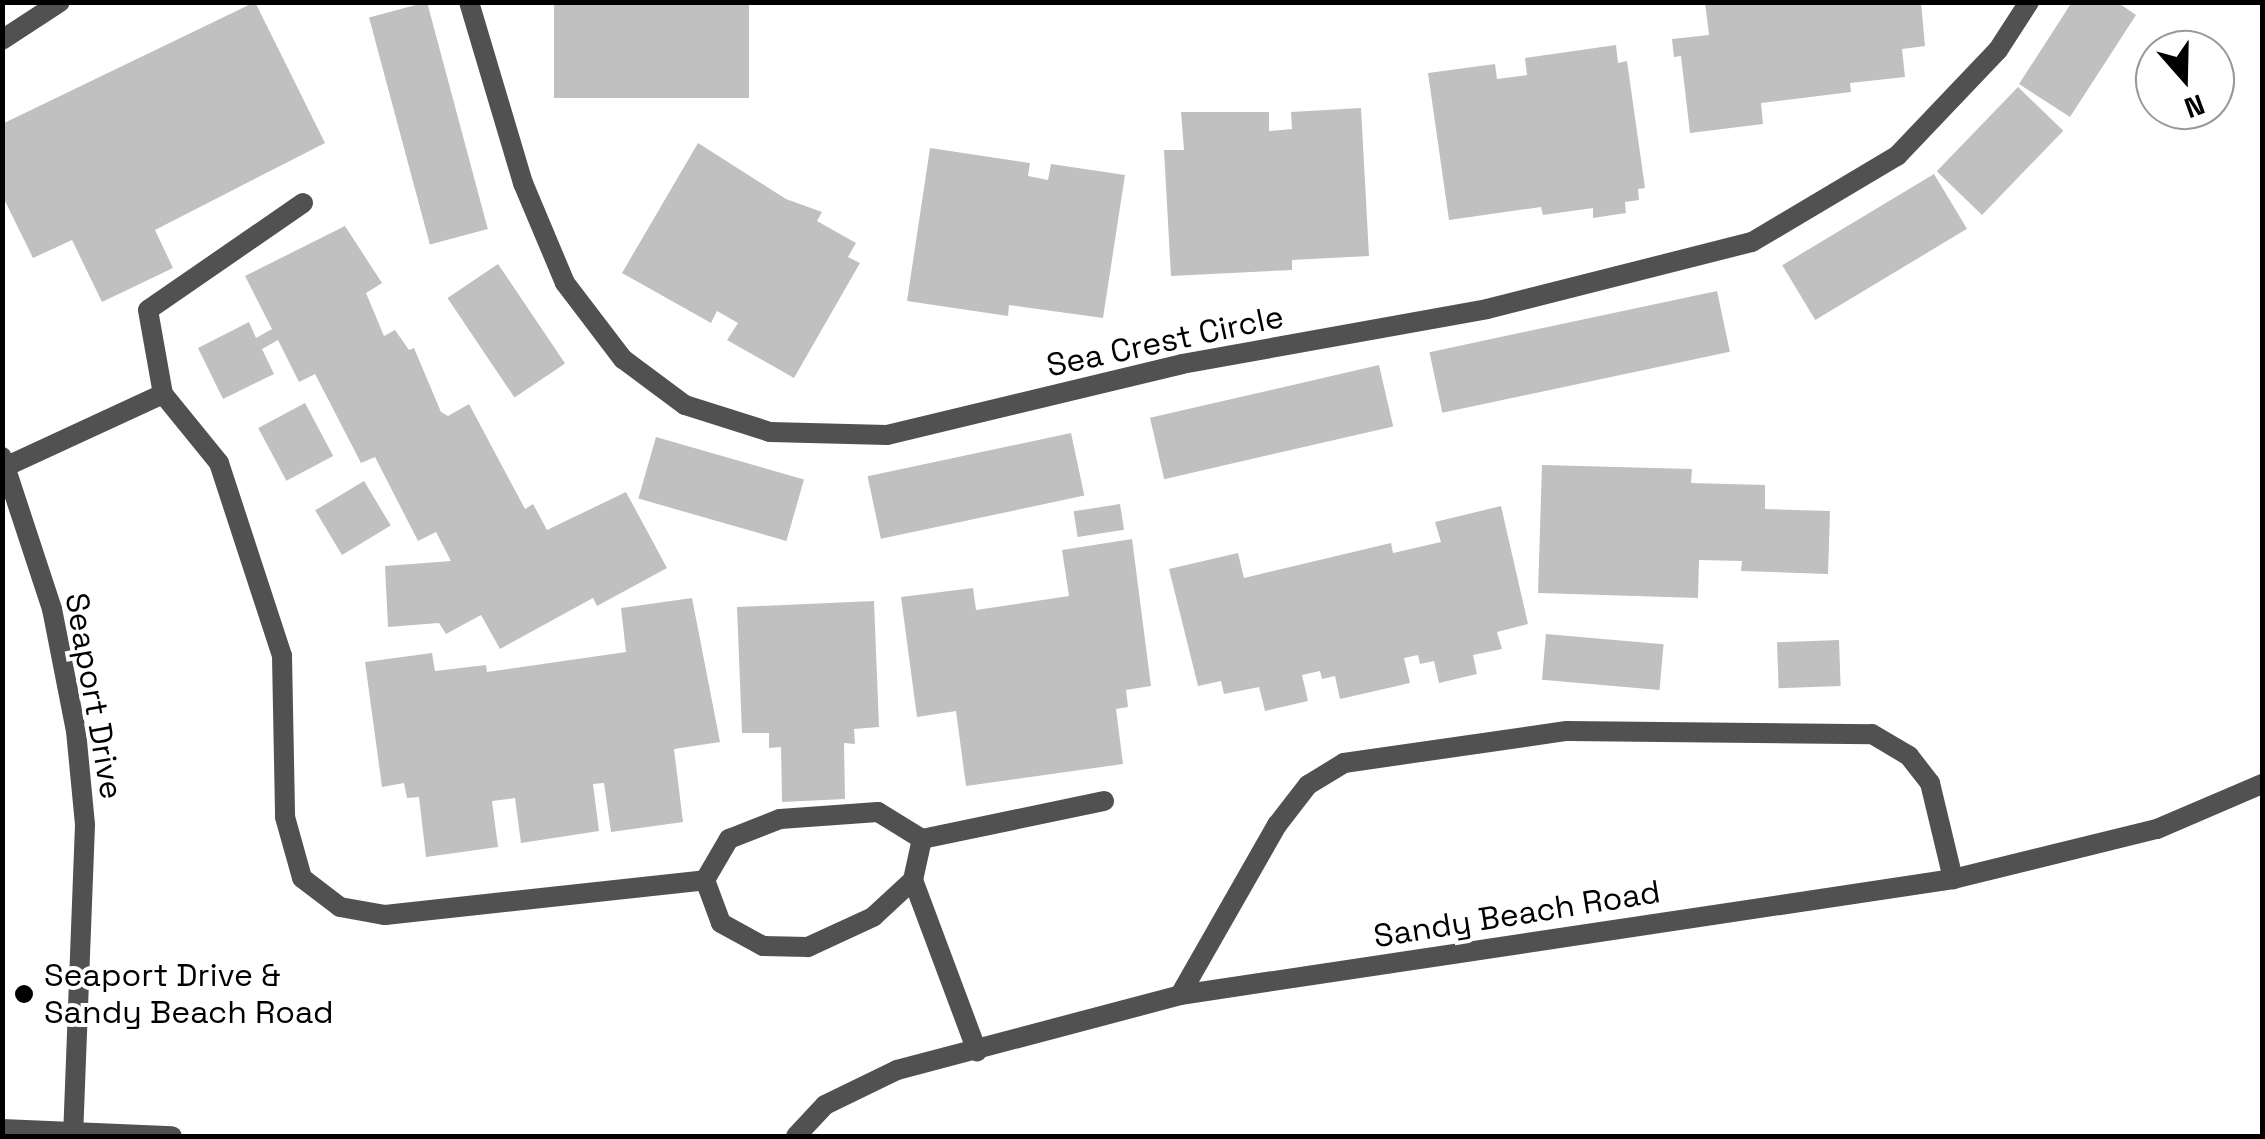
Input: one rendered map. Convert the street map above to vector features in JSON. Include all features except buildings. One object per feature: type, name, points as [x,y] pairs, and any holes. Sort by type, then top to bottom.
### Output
[{"type":"street","points":[[2,40],[60,2]]},
{"type":"street","name":"Sea Crest Circle","points":[[469,2],[523,183],[565,283],[624,359],[685,404],[770,432],[887,435],[1182,364],[1487,309],[1752,242],[1897,156],[1998,50],[2029,2]]},
{"type":"street","points":[[303,204],[148,310],[163,394],[219,463],[282,656],[284,817],[302,878],[340,907],[385,916],[705,880]]},
{"type":"street","points":[[5,461],[163,394]]},
{"type":"street","name":"Seaport Drive","points":[[5,461],[52,610],[76,730],[86,825],[73,1132]]},
{"type":"street","points":[[1180,995],[1277,826],[1308,786],[1344,762],[1567,730],[1872,734],[1909,756],[1930,783],[1953,879]]},
{"type":"street","name":"Sandy Beach Road","points":[[796,1136],[825,1105],[897,1070],[1180,995],[1953,879],[2156,830],[2262,784]]},
{"type":"street","points":[[705,880],[729,839],[780,819],[878,812],[922,840],[1104,801]]},
{"type":"street","points":[[922,840],[913,880],[977,1051]]},
{"type":"street","points":[[705,880],[721,923],[763,946],[793,947],[808,947],[873,917],[913,880]]},
{"type":"street","points":[[2,1129],[172,1136]]},
{"type":"place","name":"Seaport Drive & Sandy Beach Road","points":[[24,994]]}]
